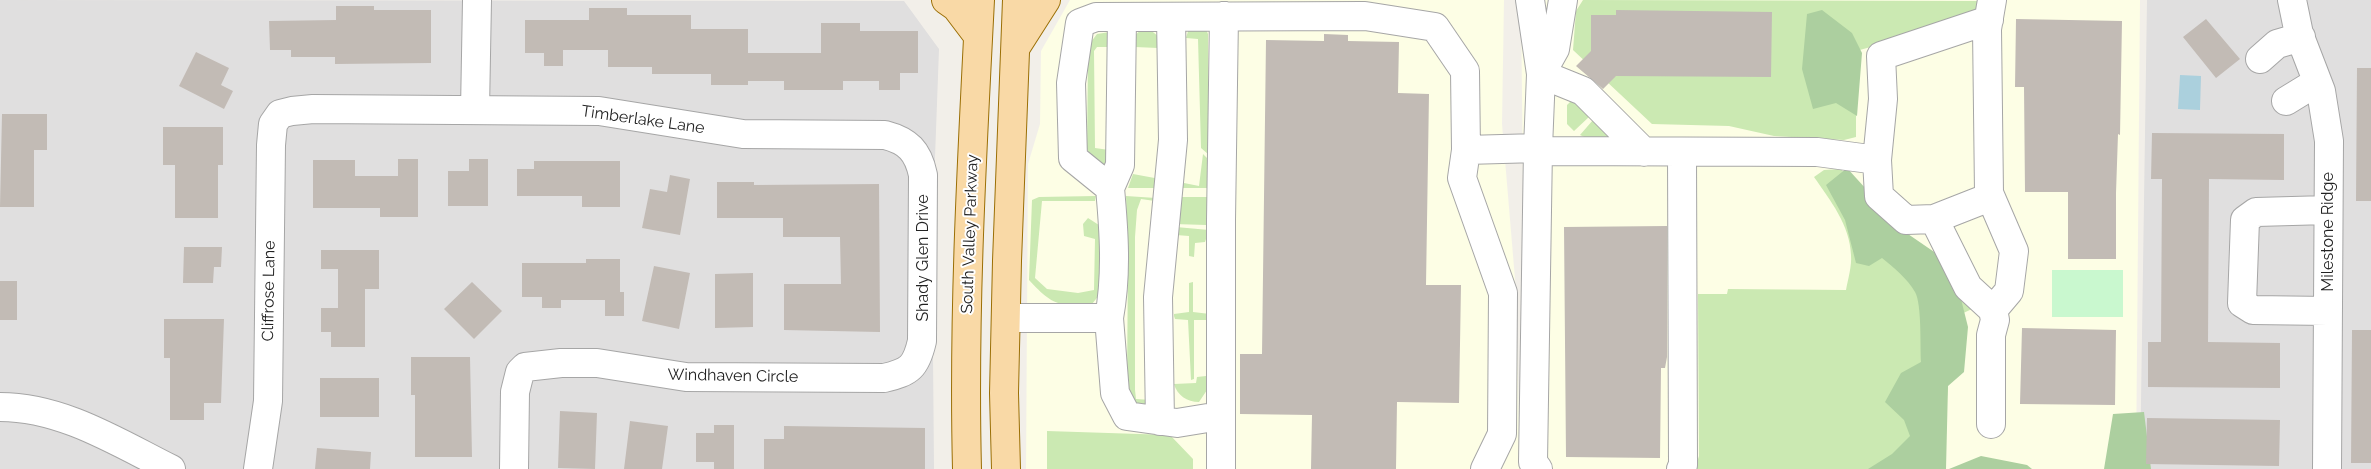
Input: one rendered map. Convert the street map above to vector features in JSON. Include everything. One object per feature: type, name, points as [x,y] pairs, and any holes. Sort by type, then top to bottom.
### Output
[{"type":"main road","points":[[946,0],[956,7],[978,36]]},
{"type":"main road","name":"South Valley Parkway","points":[[967,469],[965,395],[967,269],[980,0]]},
{"type":"main road","points":[[1006,469],[1006,318],[1017,0]]},
{"type":"main road","points":[[1014,50],[1046,0]]},
{"type":"street","points":[[475,110],[477,0]]},
{"type":"street","points":[[1530,0],[1541,74],[1533,462],[1538,469]]},
{"type":"street","points":[[1541,74],[1555,49],[1562,0]]},
{"type":"street","name":"Milestone Ridge","points":[[2292,0],[2301,37],[2317,82],[2329,142],[2327,469]]},
{"type":"street","points":[[1990,197],[1934,219],[1906,220],[1879,196],[1877,160],[1883,100],[1881,56],[1991,10]]},
{"type":"street","points":[[1991,10],[1987,38],[1990,197],[2014,251],[2009,291],[1993,310]]},
{"type":"street","points":[[1221,469],[1224,16]]},
{"type":"street","points":[[1110,188],[1073,158],[1070,83],[1080,23],[1096,17],[1366,16],[1435,26],[1466,71],[1466,150],[1462,178],[1503,293],[1502,434],[1485,469]]},
{"type":"street","points":[[1160,421],[1158,297],[1173,140],[1171,17]]},
{"type":"street","points":[[1122,18],[1120,165],[1110,188],[1114,241],[1114,288],[1109,318],[1115,393],[1127,416],[1177,423],[1220,416]]},
{"type":"street","points":[[2260,59],[2277,44],[2301,37]]},
{"type":"street","points":[[1541,74],[1583,91],[1644,152]]},
{"type":"street","points":[[2286,101],[2317,82]]},
{"type":"street","name":"Timberlake Lane","points":[[280,114],[292,110],[313,109],[599,110],[743,134],[885,135],[900,139],[913,148]]},
{"type":"street","name":"Cliffrose Lane","points":[[258,469],[263,450],[268,401],[270,145],[274,124],[280,114]]},
{"type":"street","name":"Shady Glen Drive","points":[[911,368],[919,355],[922,341],[923,175],[920,160],[913,148]]},
{"type":"street","points":[[1466,150],[1538,148],[1546,151],[1817,152],[1877,160]]},
{"type":"street","points":[[1680,469],[1683,465],[1682,152]]},
{"type":"street","points":[[2328,210],[2256,212],[2245,220],[2242,303],[2253,310],[2328,311]]},
{"type":"street","points":[[1934,219],[1968,287],[1993,310],[1995,320],[1991,335],[1991,424]]},
{"type":"street","points":[[1006,318],[1109,318]]},
{"type":"street","name":"Windhaven Circle","points":[[514,469],[515,392],[520,372],[525,367],[561,363],[597,363],[686,377],[884,378],[911,368]]},
{"type":"street","points":[[0,407],[54,414],[90,429],[172,469]]},
{"type":"shaded area","points":[[0,0],[904,1],[939,49],[932,239],[934,469],[0,469]]},
{"type":"shaded area","points":[[1070,0],[1504,0],[1502,124],[1516,291],[1520,469],[1026,469],[1028,164],[1040,124],[1041,51]]},
{"type":"shaded area","points":[[1521,0],[2140,0],[2136,469],[1526,469]]},
{"type":"shaded area","points":[[2147,0],[2371,0],[2371,469],[2140,469]]},
{"type":"green space","points":[[1583,0],[1980,1],[1980,10],[1908,32],[1878,45],[1856,51],[1856,137],[1844,140],[1774,136],[1729,126],[1652,124],[1573,50],[1576,11]]},
{"type":"green space","points":[[1822,10],[1852,33],[1862,53],[1857,116],[1836,103],[1813,109],[1802,69],[1807,14]]},
{"type":"green space","points":[[1205,27],[1208,34],[1208,154],[1201,148],[1198,39],[1186,38],[1189,28]]},
{"type":"green space","points":[[1148,28],[1159,37],[1161,45],[1158,48],[1135,47],[1133,37],[1142,29]]},
{"type":"green space","points":[[1110,32],[1108,47],[1097,47],[1094,51],[1095,148],[1109,150],[1110,160],[1102,167],[1092,159],[1087,149],[1088,56],[1091,42],[1097,34]]},
{"type":"green space","points":[[1576,96],[1590,116],[1574,131],[1567,124],[1567,105]]},
{"type":"green space","points":[[1593,120],[1610,132],[1605,139],[1593,141],[1580,135]]},
{"type":"green space","points":[[1203,154],[1209,160],[1209,188],[1180,188],[1184,183],[1199,186]]},
{"type":"green space","points":[[1847,168],[1905,232],[1943,258],[1956,279],[1968,327],[1964,372],[1948,386],[1946,469],[1868,469],[1892,454],[1910,436],[1904,420],[1885,402],[1901,373],[1921,362],[1920,315],[1917,298],[1912,287],[1882,258],[1869,266],[1856,263],[1845,220],[1826,185]]},
{"type":"green space","points":[[1841,169],[1885,221],[1972,309],[1959,315],[1953,326],[1941,469],[1695,469],[1699,456],[1698,294],[1727,294],[1728,289],[1846,290],[1851,259],[1847,233],[1838,213],[1814,177],[1824,170]]},
{"type":"green space","points":[[1133,174],[1160,179],[1158,188],[1128,188]]},
{"type":"green space","points":[[1096,196],[1095,201],[1042,201],[1035,278],[1047,289],[1078,293],[1094,290],[1095,239],[1084,236],[1083,224],[1088,218],[1105,229],[1104,289],[1092,304],[1071,305],[1057,302],[1044,295],[1029,280],[1032,200],[1039,197]]},
{"type":"green space","points":[[1126,196],[1156,198],[1155,201],[1141,199],[1137,210],[1135,237],[1135,390],[1136,399],[1151,400],[1149,405],[1136,403],[1130,398],[1127,386],[1128,255]]},
{"type":"green space","points":[[1178,197],[1209,197],[1208,223],[1206,225],[1174,224]]},
{"type":"green space","points":[[1176,227],[1209,230],[1205,242],[1195,243],[1194,257],[1189,256],[1189,236],[1176,235]]},
{"type":"green space","points":[[2052,270],[2123,270],[2123,317],[2052,317]]},
{"type":"green space","points":[[1193,282],[1193,312],[1210,314],[1210,317],[1207,320],[1194,320],[1194,379],[1191,380],[1188,320],[1175,319],[1174,314],[1189,312],[1189,283]]},
{"type":"green space","points":[[1206,376],[1209,387],[1199,402],[1190,401],[1183,397],[1177,391],[1174,384],[1196,383],[1197,377]]},
{"type":"green space","points":[[2144,412],[2151,469],[2104,469],[2113,414]]},
{"type":"green space","points":[[1047,431],[1170,435],[1193,459],[1193,469],[1047,469]]},
{"type":"green space","points":[[1981,456],[2027,465],[2032,469],[1949,469]]},
{"type":"water","points":[[2180,75],[2201,76],[2200,110],[2178,109]]},
{"type":"building","points":[[336,6],[374,6],[374,10],[431,10],[431,63],[335,64],[335,57],[291,57],[291,50],[270,50],[269,21],[336,20]]},
{"type":"building","points":[[589,8],[627,8],[627,15],[691,15],[691,29],[748,29],[748,53],[821,53],[821,23],[860,23],[860,31],[918,31],[918,73],[900,73],[900,90],[879,90],[879,81],[843,81],[843,90],[784,90],[784,81],[748,81],[748,85],[711,85],[711,74],[652,74],[652,67],[608,67],[608,50],[563,50],[563,66],[544,66],[544,53],[525,53],[525,20],[589,20]]},
{"type":"building","points":[[1616,10],[1772,12],[1771,77],[1616,76],[1603,89],[1576,66],[1591,51],[1591,15],[1616,15]]},
{"type":"building","points":[[2016,19],[2122,21],[2120,135],[2118,134],[2116,193],[2116,259],[2068,259],[2068,192],[2025,192],[2024,87],[2015,87]]},
{"type":"building","points":[[2206,19],[2240,59],[2216,78],[2183,37]]},
{"type":"building","points":[[1324,34],[1348,35],[1348,41],[1399,42],[1398,93],[1429,94],[1426,285],[1461,285],[1459,403],[1397,402],[1396,469],[1311,469],[1312,415],[1240,414],[1240,354],[1262,354],[1266,40],[1324,41]]},
{"type":"building","points":[[196,52],[229,68],[221,85],[233,91],[224,109],[179,86]]},
{"type":"building","points":[[2357,68],[2371,68],[2371,201],[2356,201]]},
{"type":"building","points":[[2,114],[47,114],[47,150],[34,150],[34,207],[0,207]]},
{"type":"building","points":[[163,127],[223,127],[223,165],[218,165],[218,218],[175,218],[175,165],[163,165]]},
{"type":"building","points":[[2152,133],[2284,134],[2284,180],[2209,179],[2208,342],[2280,343],[2280,388],[2148,387],[2148,342],[2161,342],[2162,179],[2151,179]]},
{"type":"building","points":[[398,159],[418,159],[418,217],[380,217],[380,208],[313,208],[313,160],[355,160],[355,176],[398,176]]},
{"type":"building","points":[[469,159],[488,159],[488,206],[448,206],[448,171],[469,171]]},
{"type":"building","points":[[534,161],[620,161],[620,207],[582,207],[582,196],[517,196],[517,169],[534,169]]},
{"type":"building","points":[[670,175],[690,179],[680,235],[642,228],[650,189],[667,192]]},
{"type":"building","points":[[717,182],[754,182],[754,185],[879,184],[880,332],[784,330],[784,284],[841,284],[840,237],[783,237],[783,218],[717,218]]},
{"type":"building","points":[[1667,226],[1667,357],[1665,368],[1661,368],[1660,458],[1566,457],[1564,227]]},
{"type":"building","points":[[184,247],[222,247],[221,267],[214,267],[213,283],[183,283]]},
{"type":"building","points":[[321,250],[379,250],[379,289],[365,289],[365,347],[331,347],[331,332],[321,332],[321,308],[338,308],[338,269],[321,269]]},
{"type":"building","points":[[586,259],[620,259],[620,292],[624,292],[624,316],[605,316],[605,300],[561,300],[561,308],[542,308],[542,297],[522,297],[522,263],[586,263]]},
{"type":"building","points":[[654,266],[690,273],[679,329],[642,321]]},
{"type":"building","points":[[753,273],[753,327],[715,328],[715,274]]},
{"type":"building","points":[[0,281],[17,281],[17,320],[0,320]]},
{"type":"building","points":[[472,282],[502,311],[474,339],[444,309]]},
{"type":"building","points":[[164,319],[224,319],[221,403],[204,403],[204,420],[170,420],[170,358],[164,358]]},
{"type":"building","points":[[2022,328],[2116,330],[2115,405],[2020,404]]},
{"type":"building","points":[[2352,330],[2371,330],[2371,463],[2351,463]]},
{"type":"building","points":[[411,357],[470,357],[472,457],[415,457],[415,395],[411,395]]},
{"type":"building","points":[[320,378],[379,378],[379,417],[320,417]]},
{"type":"building","points":[[560,411],[597,413],[595,469],[558,468]]},
{"type":"building","points":[[2147,418],[2280,420],[2279,466],[2146,464]]},
{"type":"building","points":[[630,421],[668,426],[662,469],[624,469]]},
{"type":"building","points":[[714,425],[734,425],[734,469],[714,469],[714,462],[696,462],[696,433],[714,433]]},
{"type":"building","points":[[784,426],[925,428],[925,469],[764,469],[764,439],[784,439]]},
{"type":"building","points":[[317,448],[371,452],[370,469],[315,469]]}]
